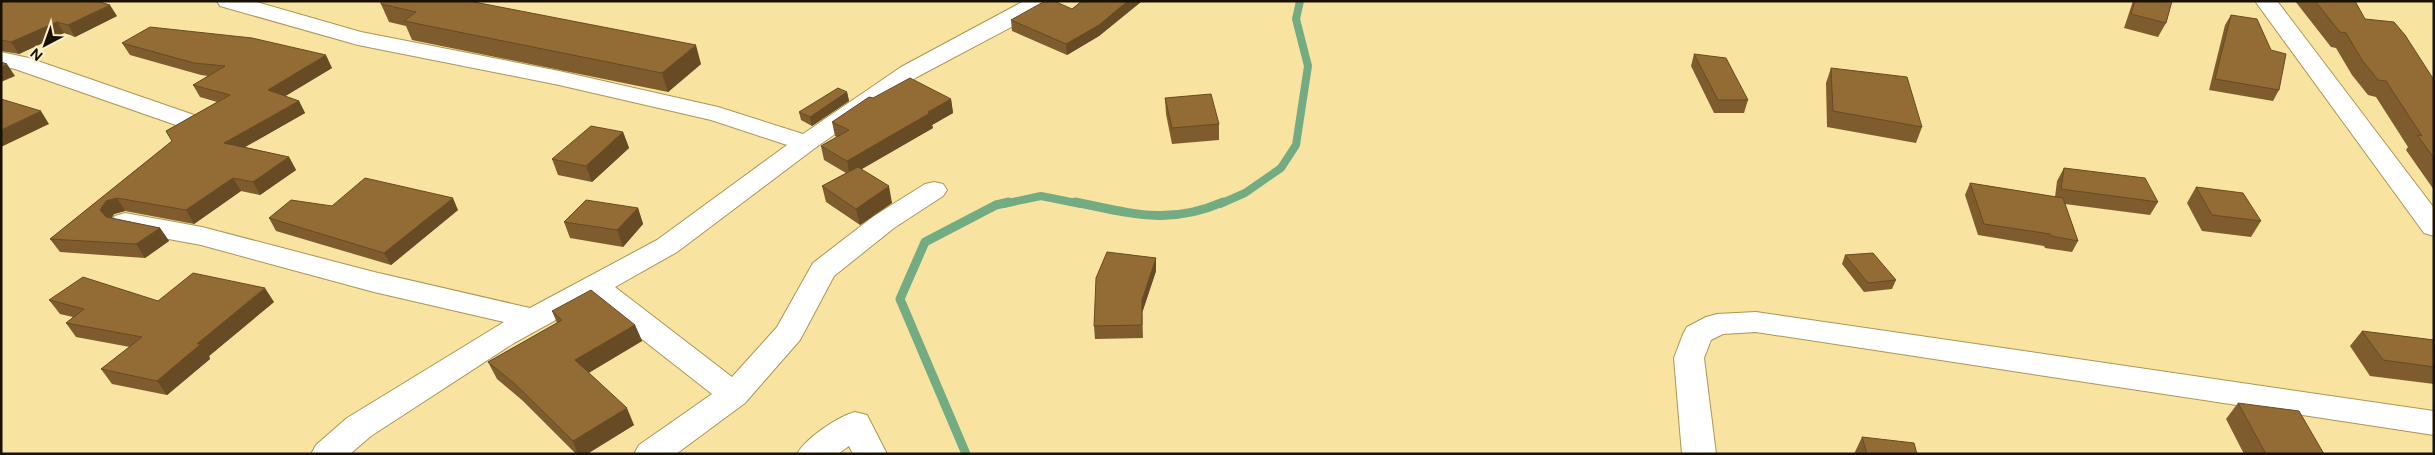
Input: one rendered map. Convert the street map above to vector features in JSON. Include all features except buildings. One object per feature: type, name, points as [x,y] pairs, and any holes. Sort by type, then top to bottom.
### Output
[{"type":"street","points":[[228,1],[358,38],[559,78],[718,114],[806,143]]},
{"type":"street","points":[[328,454],[359,427],[503,336],[667,246],[806,143],[908,72],[1024,11],[1039,1]]},
{"type":"street","points":[[2266,1],[2434,227]]},
{"type":"street","points":[[1,59],[21,63],[185,120]]},
{"type":"street","points":[[651,454],[734,395],[789,333],[824,270],[884,222],[934,190]]},
{"type":"street","points":[[126,222],[202,236],[374,282],[532,320]]},
{"type":"street","points":[[594,286],[734,395]]},
{"type":"street","points":[[1699,454],[1689,358],[1698,334],[1717,324],[1756,322],[2434,423]]},
{"type":"street","points":[[814,454],[855,424],[870,454]]},
{"type":"waterway","points":[[1220,204],[1245,193],[1281,168],[1296,145],[1308,66],[1296,19],[1300,1]]},
{"type":"waterway","points":[[1003,204],[1041,196],[1081,204]]},
{"type":"waterway","points":[[966,454],[900,299],[925,242],[996,205],[1009,202]]},
{"type":"waterway","points":[[1075,202],[1149,215],[1184,214],[1223,202]]}]
